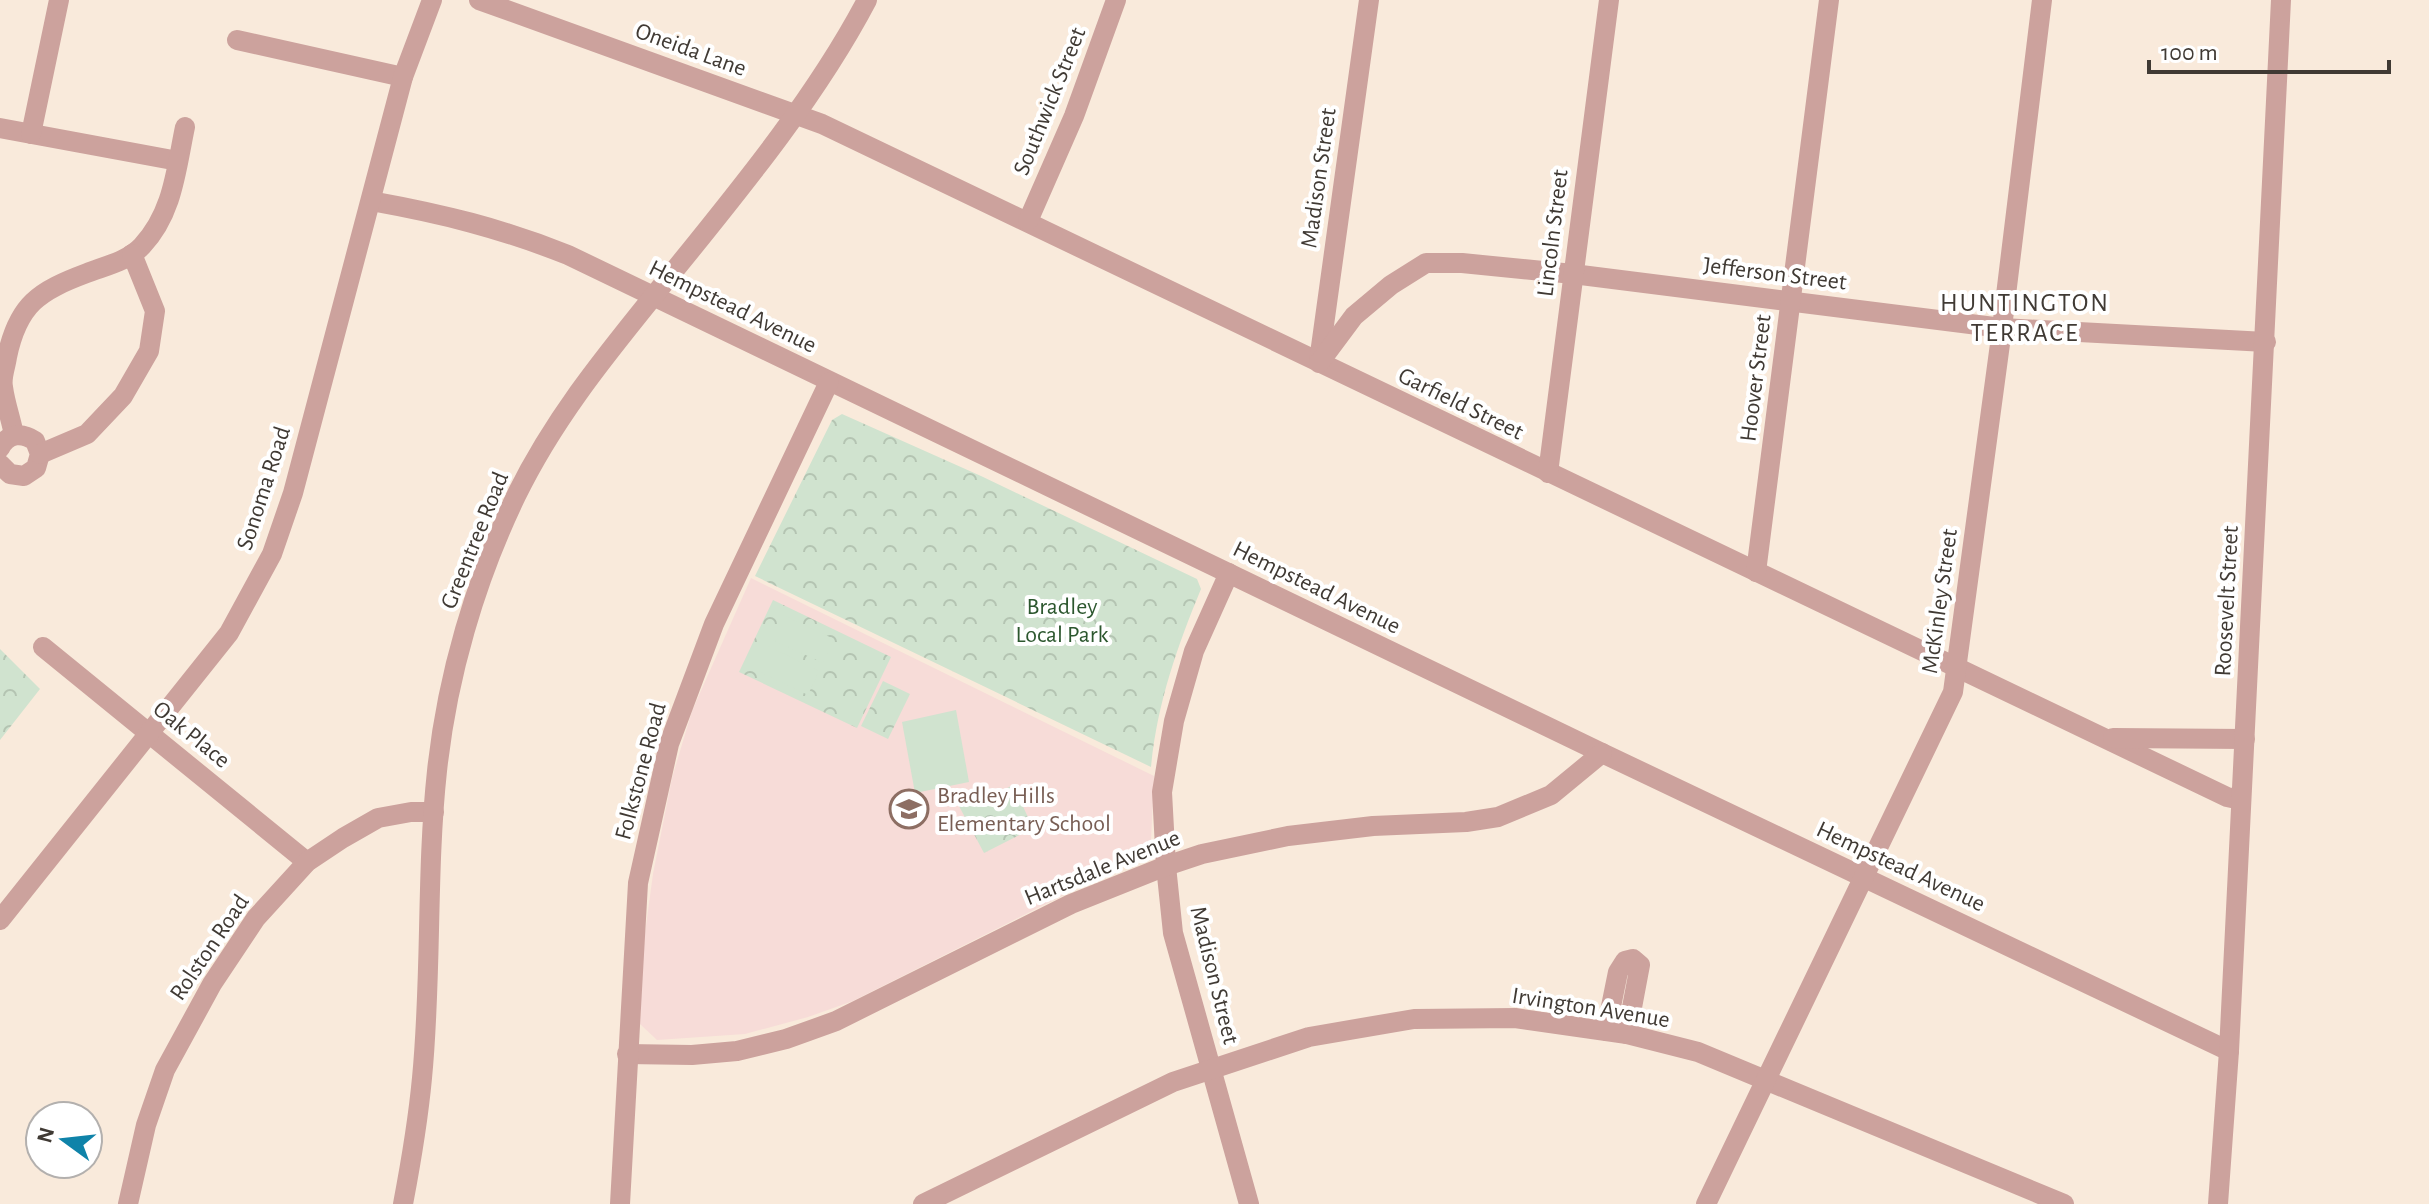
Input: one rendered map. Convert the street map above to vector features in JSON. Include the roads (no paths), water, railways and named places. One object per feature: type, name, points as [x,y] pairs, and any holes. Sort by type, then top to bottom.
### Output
[{"type":"street","points":[[31,134],[59,0]]},
{"type":"street","name":"Sonoma Road","points":[[0,920],[229,633],[272,554],[293,493],[403,77],[432,0]]},
{"type":"street","name":"Oneida Lane","points":[[479,0],[795,115]]},
{"type":"street","name":"Greentree Road","points":[[403,1204],[422,1077],[434,812],[442,736],[455,671],[475,600],[499,536],[534,463],[568,406],[598,363],[795,115],[867,0]]},
{"type":"street","name":"Southwick Street","points":[[1028,221],[1074,116],[1116,0]]},
{"type":"street","name":"Madison Street","points":[[1319,363],[1369,0]]},
{"type":"street","name":"Lincoln Street","points":[[1548,473],[1609,0]]},
{"type":"street","name":"Hoover Street","points":[[1756,572],[1829,0]]},
{"type":"street","name":"McKinley Street","points":[[1706,1204],[1953,692],[2042,0]]},
{"type":"street","name":"Roosevelt Street","points":[[2218,1204],[2229,1051],[2281,0]]},
{"type":"street","points":[[237,40],[403,77]]},
{"type":"street","name":"Garfield Street","points":[[795,115],[822,124],[1028,221],[1548,473],[2227,797],[2241,800]]},
{"type":"street","points":[[0,464],[10,474],[24,476],[36,468],[40,454],[35,441],[29,436],[7,441],[2,384],[11,337],[21,317],[35,299],[51,287],[132,254],[161,223],[169,202],[185,127]]},
{"type":"street","points":[[0,128],[178,161]]},
{"type":"street","name":"Hempstead Avenue","points":[[371,201],[448,215],[516,235],[568,255],[2229,1051]]},
{"type":"street","points":[[40,454],[87,434],[123,396],[149,351],[155,311],[132,254]]},
{"type":"street","name":"Jefferson Street","points":[[1319,363],[1354,316],[1391,285],[1426,263],[1462,263],[1573,274],[2002,328],[2266,342]]},
{"type":"street","name":"Folkstone Road","points":[[620,1204],[638,883],[669,744],[714,624],[829,382]]},
{"type":"street","name":"Madison Street","points":[[1229,573],[1194,651],[1174,721],[1162,792],[1173,933],[1249,1204]]},
{"type":"street","name":"Oak Place","points":[[43,647],[307,862]]},
{"type":"street","name":"Garfield Street","points":[[2104,738],[2245,739]]},
{"type":"street","name":"Hartsdale Avenue","points":[[627,1054],[692,1055],[737,1051],[786,1039],[836,1021],[1071,904],[1166,866],[1202,854],[1288,836],[1498,817],[1551,795],[1602,753]]},
{"type":"street","name":"Rolston Road","points":[[128,1204],[146,1125],[165,1070],[186,1027],[256,918],[307,862],[378,818],[411,812],[434,812]]},
{"type":"street","points":[[1606,1031],[1618,972],[1625,961],[1633,959],[1640,965],[1627,1034]]},
{"type":"street","name":"Irvington Avenue","points":[[923,1204],[1173,1082],[1309,1037],[1414,1019],[1515,1018],[1627,1034],[1698,1052],[2064,1204]]},
{"type":"place","name":"Bradley Hills Elementary School","points":[[909,809]]},
{"type":"district","name":"HUNTINGTON TERRACE","points":[[2025,317]]},
{"type":"park label","name":"Bradley Local Park","points":[[1062,620]]}]
